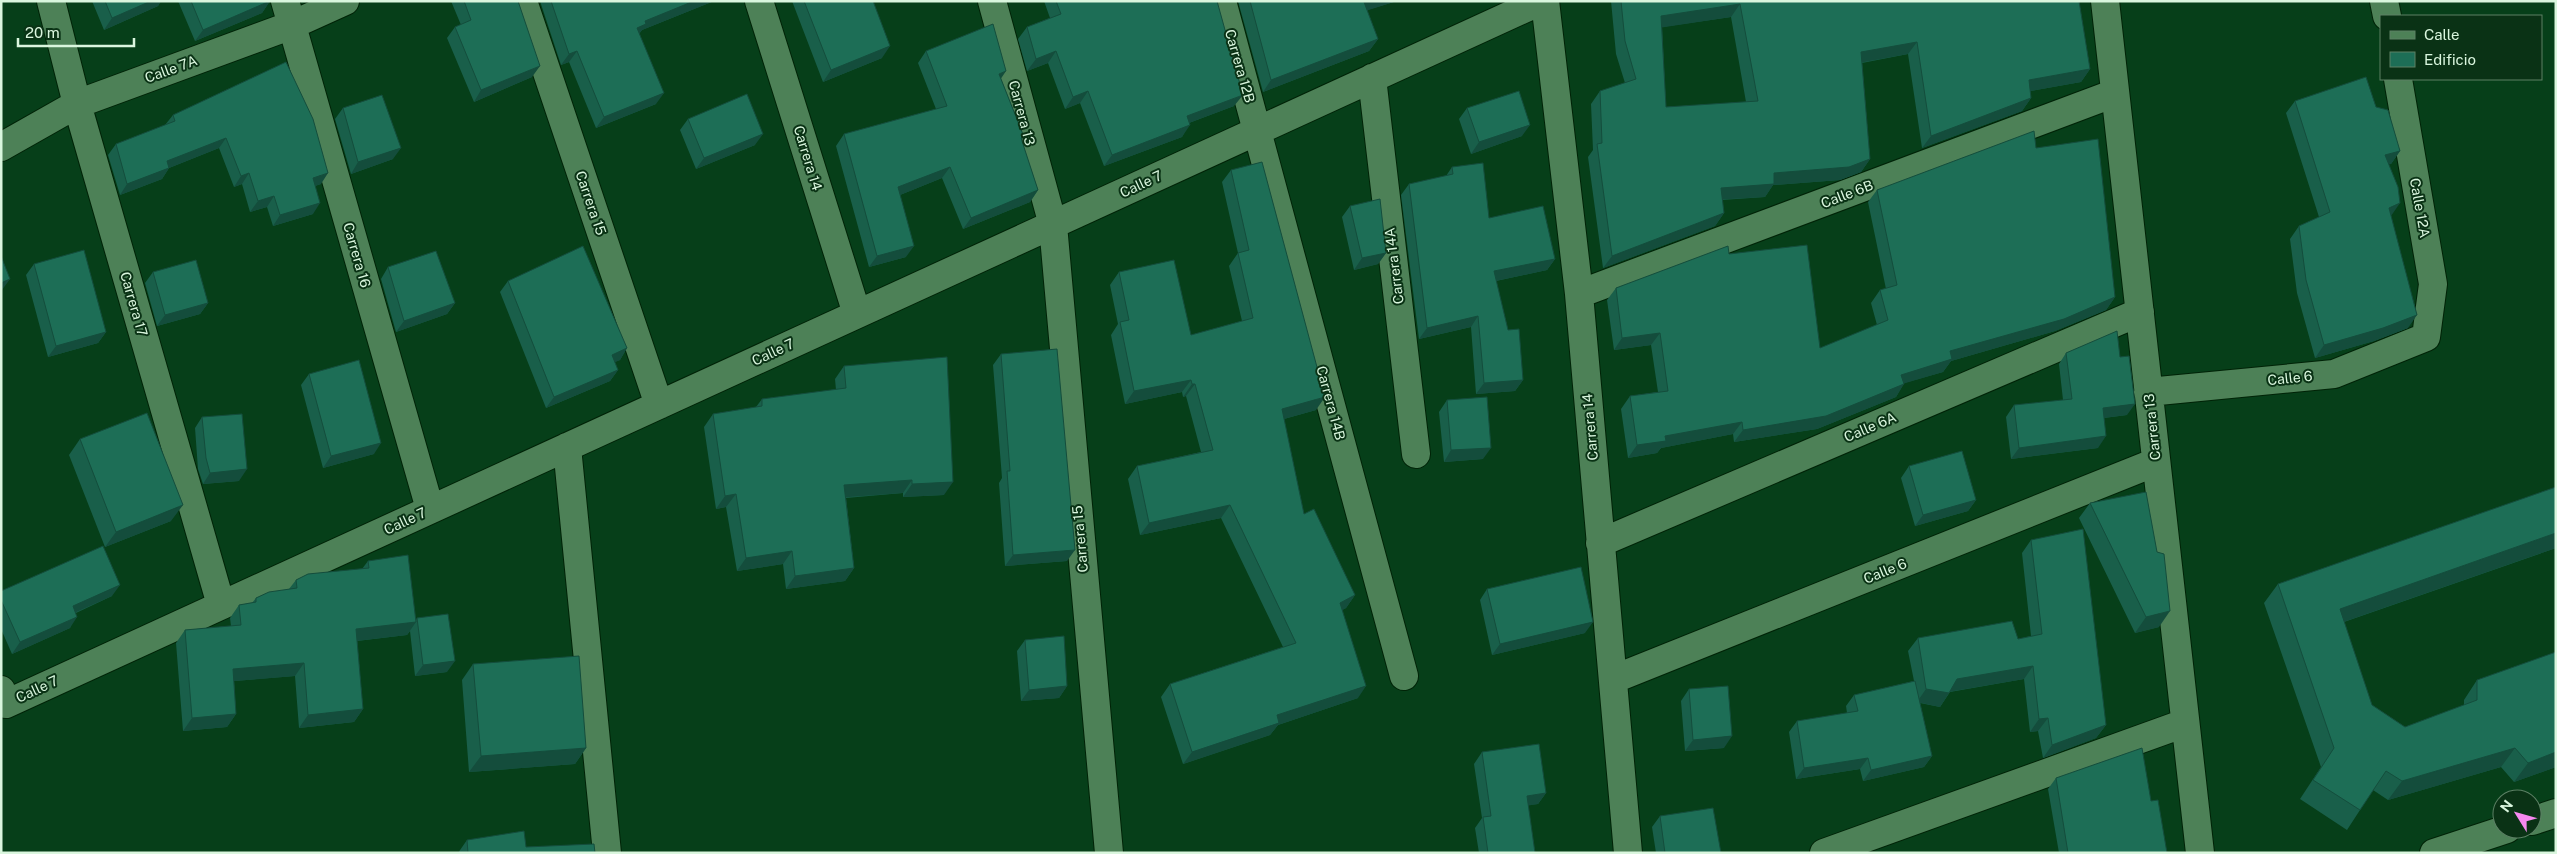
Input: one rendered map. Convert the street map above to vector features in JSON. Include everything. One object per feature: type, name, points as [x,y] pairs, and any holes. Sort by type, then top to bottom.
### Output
[{"type":"street","name":"Carrera 17","points":[[51,1],[77,104],[221,605]]},
{"type":"street","name":"Calle 7A","points":[[1,147],[77,104],[288,13],[345,1]]},
{"type":"street","name":"Carrera 15","points":[[523,1],[659,405]]},
{"type":"street","name":"Carrera 14","points":[[759,1],[857,314]]},
{"type":"street","name":"Carrera 13","points":[[992,1],[1053,225]]},
{"type":"street","name":"Carrera 12B","points":[[1222,1],[1258,130]]},
{"type":"street","name":"Calle 7","points":[[3,697],[221,605],[1541,1]]},
{"type":"street","name":"Carrera 14","points":[[1545,1],[1578,294],[1614,679],[1628,853]]},
{"type":"street","name":"Carrera 13","points":[[2105,1],[2200,853]]},
{"type":"street","points":[[2384,1],[2387,15]]},
{"type":"street","name":"Carrera 16","points":[[288,13],[430,509]]},
{"type":"street","name":"Carrera 14A","points":[[1372,78],[1416,454]]},
{"type":"street","name":"Calle 12A","points":[[2398,80],[2433,284],[2426,337]]},
{"type":"street","name":"Calle 6B","points":[[1578,294],[2115,93]]},
{"type":"street","name":"Carrera 14B","points":[[1258,130],[1404,676]]},
{"type":"street","name":"Carrera 15","points":[[1053,225],[1109,853]]},
{"type":"street","name":"Calle 6A","points":[[1600,543],[2140,312]]},
{"type":"street","name":"Calle 6","points":[[2148,392],[2334,374],[2426,337]]},
{"type":"street","points":[[567,447],[607,853]]},
{"type":"street","name":"Calle 6","points":[[1614,679],[2156,462]]},
{"type":"street","points":[[1824,853],[2185,723]]},
{"type":"street","points":[[2542,818],[2556,813]]},
{"type":"street","points":[[2434,853],[2492,834]]},
{"type":"building","points":[[105,1],[151,1],[112,18]]},
{"type":"building","points":[[191,1],[270,1],[203,30]]},
{"type":"building","points":[[464,1],[518,1],[540,66],[481,90],[455,27],[471,20]]},
{"type":"building","points":[[551,1],[694,1],[645,21],[646,24],[637,28],[664,93],[604,117],[577,51],[569,54]]},
{"type":"building","points":[[804,1],[873,1],[890,46],[831,70]]},
{"type":"building","points":[[1056,1],[1217,1],[1243,95],[1187,116],[1190,125],[1112,155],[1088,91],[1073,97],[1056,51],[1036,59],[1027,27],[1061,14]]},
{"type":"building","points":[[1250,1],[1367,1],[1364,2],[1378,39],[1271,80]]},
{"type":"building","points":[[1621,1],[2079,1],[2090,69],[2029,80],[2031,98],[1931,136],[1917,42],[1861,52],[1870,159],[1849,167],[1774,173],[1774,184],[1721,188],[1724,213],[1612,256],[1597,144],[1602,143],[1600,91],[1636,79],[1625,41]],"holes":[[[1740,4],[1758,101],[1666,107],[1661,16]]]},
{"type":"building","points":[[993,24],[1006,71],[999,74],[1024,137],[1021,138],[1038,190],[971,218],[950,167],[898,187],[914,246],[877,256],[844,134],[947,106],[926,51]]},
{"type":"building","points":[[286,62],[313,119],[328,173],[313,178],[320,203],[280,215],[274,196],[258,201],[249,173],[241,176],[226,138],[167,161],[169,168],[127,184],[116,144],[175,121],[173,115]]},
{"type":"building","points":[[2366,77],[2376,107],[2388,110],[2400,151],[2385,155],[2398,187],[2400,203],[2389,208],[2417,315],[2383,328],[2324,345],[2306,280],[2299,226],[2330,212],[2295,101]]},
{"type":"building","points":[[1519,91],[1530,125],[1479,142],[1467,108]]},
{"type":"building","points":[[747,94],[763,134],[704,158],[688,119]]},
{"type":"building","points":[[382,95],[401,148],[358,162],[343,108]]},
{"type":"building","points":[[2034,131],[2036,148],[2098,139],[2115,297],[2064,319],[1950,351],[1952,359],[1901,375],[1904,384],[1826,416],[1743,430],[1742,422],[1665,436],[1666,441],[1637,445],[1630,396],[1668,391],[1660,333],[1622,338],[1616,288],[1728,246],[1729,254],[1807,245],[1820,348],[1888,320],[1880,290],[1897,285],[1877,190]]},
{"type":"building","points":[[1262,162],[1325,397],[1282,409],[1304,514],[1314,509],[1355,595],[1340,603],[1366,686],[1277,715],[1279,723],[1192,752],[1170,684],[1296,643],[1230,505],[1149,523],[1137,466],[1213,450],[1195,384],[1192,384],[1191,380],[1134,391],[1120,322],[1129,320],[1119,272],[1174,260],[1191,335],[1253,318],[1238,253],[1249,250],[1231,170]]},
{"type":"building","points":[[1483,163],[1489,218],[1543,206],[1555,259],[1494,271],[1508,330],[1519,329],[1523,380],[1484,383],[1478,316],[1427,328],[1409,184],[1453,174],[1452,167]]},
{"type":"building","points":[[1380,199],[1386,253],[1362,258],[1350,206]]},
{"type":"building","points":[[583,246],[627,348],[612,355],[618,370],[554,397],[508,281]]},
{"type":"building","points":[[84,250],[106,332],[56,346],[34,264]]},
{"type":"building","points":[[436,251],[455,303],[404,321],[388,267]]},
{"type":"building","points":[[1,256],[10,279],[1,283]]},
{"type":"building","points":[[196,260],[208,303],[165,315],[153,272]]},
{"type":"building","points":[[2117,331],[2120,357],[2129,356],[2135,404],[2103,408],[2106,436],[2019,448],[2014,405],[2072,399],[2066,353]]},
{"type":"building","points":[[1057,349],[1075,550],[1013,555],[1007,471],[1010,471],[1001,354]]},
{"type":"building","points":[[947,357],[953,482],[912,484],[912,480],[844,485],[854,568],[795,576],[792,551],[746,558],[736,494],[725,496],[713,414],[762,406],[762,399],[846,388],[844,366]]},
{"type":"building","points":[[359,360],[381,443],[331,456],[309,374]]},
{"type":"building","points":[[1487,397],[1491,448],[1451,450],[1447,400]]},
{"type":"building","points":[[147,413],[183,505],[116,532],[80,439]]},
{"type":"building","points":[[242,414],[247,469],[210,473],[206,458],[202,417]]},
{"type":"building","points":[[1962,451],[1976,500],[1923,515],[1909,466]]},
{"type":"building","points":[[2556,487],[2556,533],[2340,609],[2372,705],[2405,727],[2477,700],[2477,680],[2556,652],[2556,752],[2528,763],[2515,748],[2402,781],[2386,771],[2360,810],[2313,780],[2334,748],[2278,584]]},
{"type":"building","points":[[2146,492],[2157,552],[2164,554],[2170,611],[2146,617],[2090,503]]},
{"type":"building","points":[[2083,529],[2106,725],[2052,745],[2048,718],[2039,719],[2033,666],[1957,679],[1949,693],[1926,689],[1918,638],[2012,621],[2018,639],[2042,634],[2031,540]]},
{"type":"building","points":[[103,546],[120,585],[73,606],[77,617],[20,642],[1,600],[1,591]]},
{"type":"building","points":[[408,555],[416,622],[356,629],[363,709],[308,715],[304,663],[233,669],[236,714],[192,718],[185,630],[241,625],[239,605],[256,602],[256,598],[269,592],[297,588],[296,580],[308,574],[369,568],[368,561]]},
{"type":"building","points":[[1581,567],[1593,622],[1500,644],[1487,589]]},
{"type":"building","points":[[448,614],[455,661],[423,665],[417,618]]},
{"type":"building","points":[[1064,636],[1067,686],[1029,690],[1025,640]]},
{"type":"building","points":[[579,656],[586,748],[481,756],[473,664]]},
{"type":"building","points":[[1915,681],[1932,756],[1871,770],[1868,758],[1804,768],[1797,721],[1858,711],[1854,695]]},
{"type":"building","points":[[1728,686],[1732,736],[1693,740],[1689,689]]},
{"type":"building","points":[[1539,744],[1546,793],[1527,796],[1535,853],[1488,853],[1483,817],[1491,816],[1482,752]]},
{"type":"building","points":[[2142,748],[2151,801],[2158,800],[2167,853],[2068,853],[2056,778]]},
{"type":"building","points":[[1713,808],[1721,853],[1665,853],[1660,816]]},
{"type":"building","points":[[524,831],[526,847],[594,844],[595,853],[468,853],[467,840]]}]
